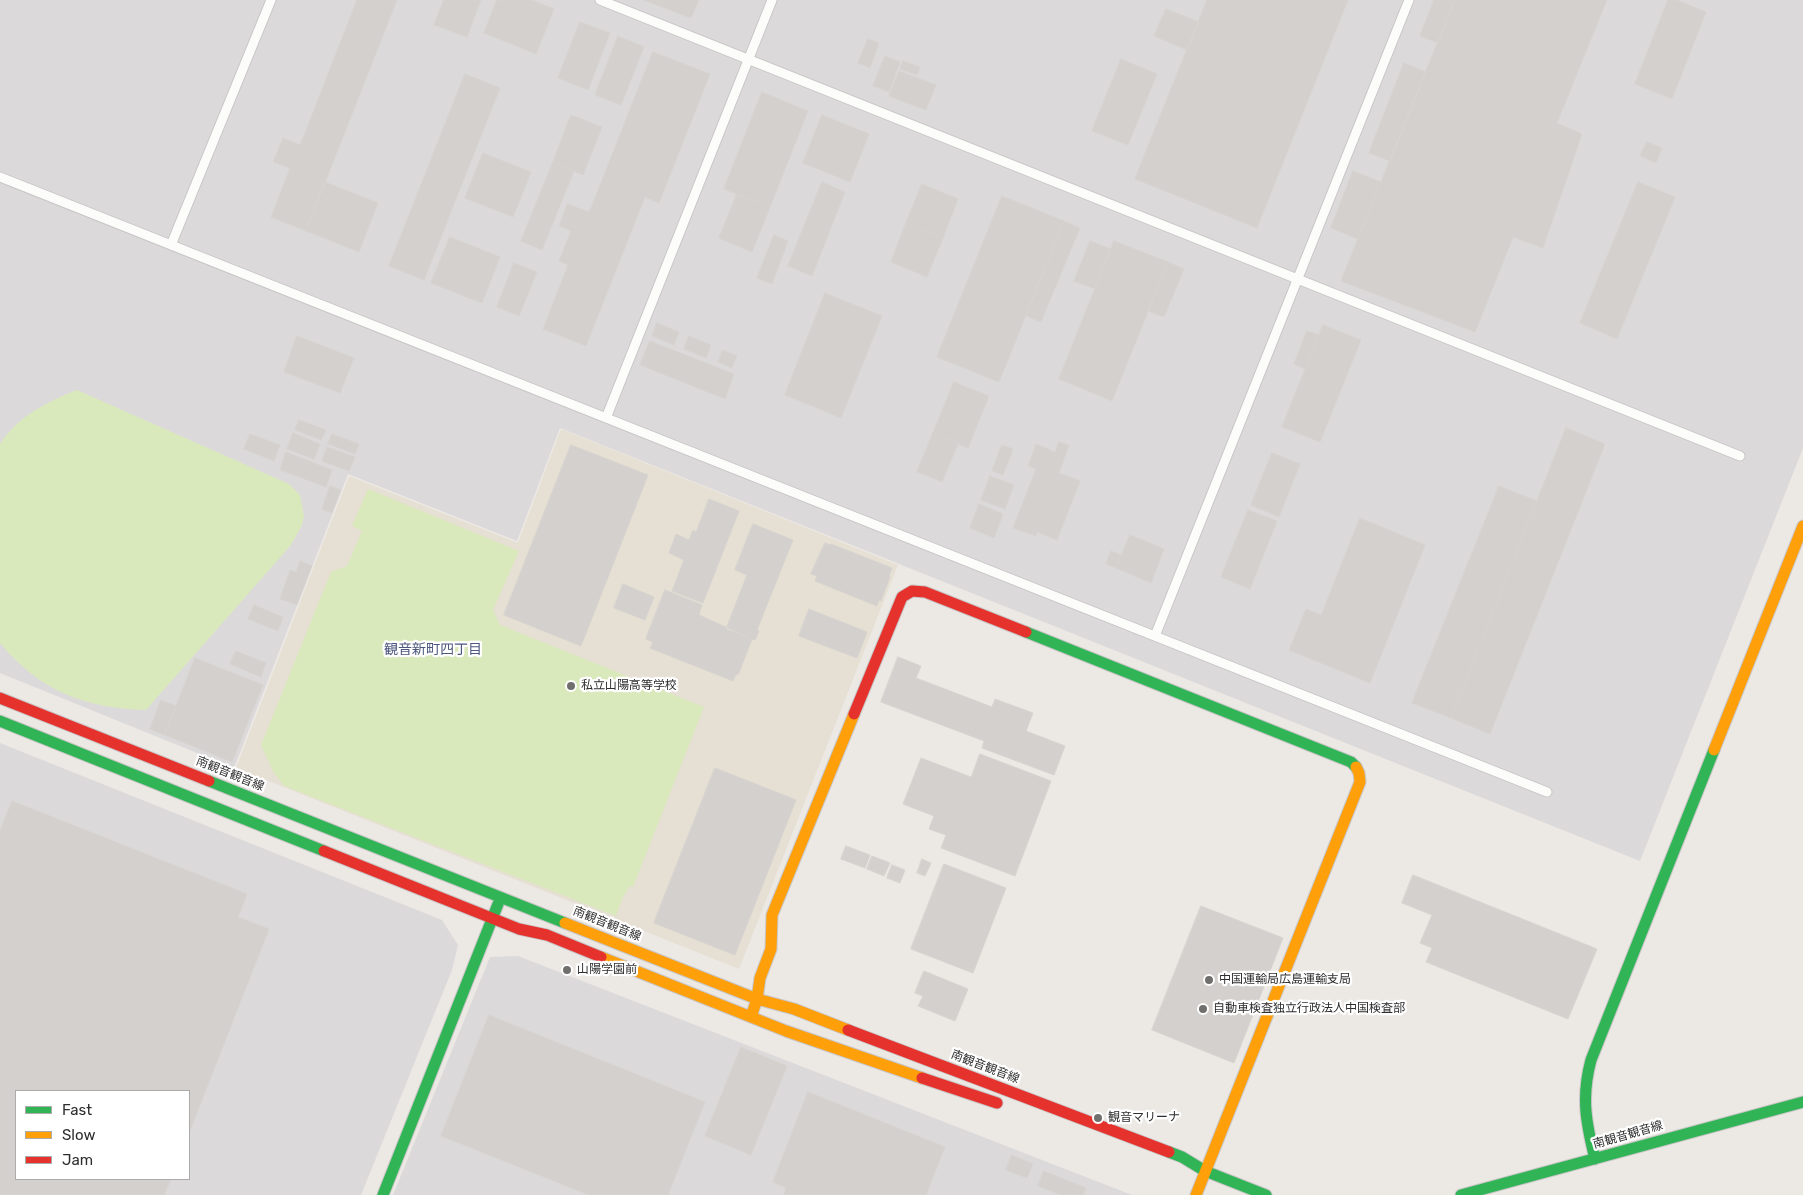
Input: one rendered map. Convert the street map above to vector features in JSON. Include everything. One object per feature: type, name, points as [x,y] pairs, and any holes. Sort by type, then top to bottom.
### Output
[{"type":"main road","points":[[1595,1158],[1584,1115],[1585,1082],[1591,1060],[1803,526]]},
{"type":"main road","points":[[751,1017],[758,999],[760,978],[771,949],[772,915],[898,606],[902,597],[912,591],[924,592],[1351,762],[1357,768],[1360,778],[1358,790],[1196,1195]]},
{"type":"main road","name":"南観音観音線","points":[[0,698],[758,999],[794,1009],[1126,1135],[1182,1157],[1205,1171],[1266,1195]]},
{"type":"main road","points":[[0,721],[519,929],[547,935],[786,1032],[1010,1107]]},
{"type":"main road","points":[[382,1195],[501,897]]},
{"type":"main road","name":"南観音観音線","points":[[1461,1195],[1803,1102]]},
{"type":"main road","name":"南観音観音線","points":[[1084,1132],[1179,1166],[1205,1171]]},
{"type":"lane","points":[[171,245],[271,0]]},
{"type":"lane","points":[[600,0],[1740,456]]},
{"type":"lane","points":[[606,418],[772,0]]},
{"type":"lane","points":[[1155,636],[1409,0]]},
{"type":"lane","points":[[0,177],[1547,792]]},
{"type":"shaded area","points":[[0,0],[1803,0],[1803,448],[1640,861],[560,428],[517,541],[348,474],[234,768],[0,673]]},
{"type":"shaded area","points":[[561,429],[898,565],[739,969],[236,768],[349,476],[518,543]]},
{"type":"shaded area","points":[[0,743],[442,920],[458,945],[452,970],[361,1195],[0,1195]]},
{"type":"shaded area","points":[[518,956],[1132,1195],[393,1195],[490,957]]},
{"type":"green space","points":[[77,390],[289,484],[300,495],[304,516],[302,525],[291,545],[146,710],[124,709],[103,705],[83,701],[65,694],[47,685],[31,673],[15,660],[0,643],[0,444],[15,425],[24,418],[34,411]]},
{"type":"green space","points":[[368,489],[519,551],[493,610],[500,625],[704,707],[633,887],[630,886],[622,899],[616,916],[284,786],[273,771],[261,745],[331,572],[347,566],[362,531],[352,526]]},
{"type":"building","points":[[357,0],[397,0],[306,231],[271,217],[290,168],[273,162],[283,138],[300,145]]},
{"type":"building","points":[[444,0],[481,0],[467,37],[434,25]]},
{"type":"building","points":[[497,0],[532,0],[554,9],[536,54],[484,33]]},
{"type":"building","points":[[644,0],[699,0],[691,18]]},
{"type":"building","points":[[1207,0],[1348,0],[1257,228],[1135,179]]},
{"type":"building","points":[[1434,0],[1455,0],[1438,43],[1420,36]]},
{"type":"building","points":[[1455,0],[1607,0],[1557,123],[1582,134],[1543,248],[1513,237],[1475,332],[1341,281]]},
{"type":"building","points":[[1668,0],[1677,0],[1706,12],[1672,99],[1635,84]]},
{"type":"building","points":[[1166,9],[1199,22],[1187,50],[1154,36]]},
{"type":"building","points":[[580,22],[610,33],[588,90],[558,78]]},
{"type":"building","points":[[618,36],[644,47],[621,105],[595,95]]},
{"type":"building","points":[[868,39],[879,43],[870,68],[858,63]]},
{"type":"building","points":[[653,52],[710,74],[659,203],[645,197],[586,346],[543,329],[568,265],[559,261],[571,231],[559,226],[567,204],[589,212]]},
{"type":"building","points":[[885,56],[900,62],[889,92],[873,86]]},
{"type":"building","points":[[1121,59],[1157,74],[1128,145],[1092,131]]},
{"type":"building","points":[[903,61],[920,67],[917,75],[900,69]]},
{"type":"building","points":[[1404,63],[1426,72],[1390,161],[1369,153]]},
{"type":"building","points":[[899,71],[936,85],[926,110],[889,96]]},
{"type":"building","points":[[465,74],[500,88],[424,280],[389,266]]},
{"type":"building","points":[[762,92],[808,111],[770,207],[724,189]]},
{"type":"building","points":[[571,115],[602,127],[583,175],[553,162]]},
{"type":"building","points":[[822,115],[869,134],[850,182],[803,163]]},
{"type":"building","points":[[1647,142],[1662,148],[1656,163],[1640,156]]},
{"type":"building","points":[[483,153],[531,172],[513,217],[465,198]]},
{"type":"building","points":[[553,162],[574,171],[542,250],[521,241]]},
{"type":"building","points":[[1353,171],[1381,182],[1358,239],[1331,228]]},
{"type":"building","points":[[325,182],[378,203],[359,252],[306,231]]},
{"type":"building","points":[[822,182],[845,192],[812,276],[788,266]]},
{"type":"building","points":[[1638,182],[1675,197],[1617,339],[1580,323]]},
{"type":"building","points":[[922,184],[958,199],[943,238],[906,223]]},
{"type":"building","points":[[737,194],[770,207],[752,252],[719,238]]},
{"type":"building","points":[[1002,196],[1064,221],[999,382],[937,357]]},
{"type":"building","points":[[1064,221],[1080,228],[1041,322],[1026,316]]},
{"type":"building","points":[[906,223],[943,238],[927,277],[891,262]]},
{"type":"building","points":[[774,235],[788,241],[772,284],[757,278]]},
{"type":"building","points":[[450,237],[500,257],[482,303],[431,283]]},
{"type":"building","points":[[1090,241],[1111,249],[1095,289],[1074,281]]},
{"type":"building","points":[[1114,241],[1168,262],[1112,401],[1059,379]]},
{"type":"building","points":[[1168,262],[1184,269],[1164,317],[1148,311]]},
{"type":"building","points":[[514,263],[537,272],[519,316],[497,307]]},
{"type":"building","points":[[825,293],[882,316],[841,418],[785,395]]},
{"type":"building","points":[[657,323],[679,332],[674,345],[652,336]]},
{"type":"building","points":[[1323,325],[1361,340],[1320,442],[1282,427]]},
{"type":"building","points":[[1307,331],[1319,335],[1305,369],[1294,364]]},
{"type":"building","points":[[297,336],[354,358],[340,393],[284,372]]},
{"type":"building","points":[[689,336],[711,345],[706,358],[684,349]]},
{"type":"building","points":[[650,341],[734,374],[725,399],[640,365]]},
{"type":"building","points":[[723,350],[737,356],[732,368],[718,362]]},
{"type":"building","points":[[954,382],[989,396],[968,448],[933,433]]},
{"type":"building","points":[[299,420],[326,430],[321,440],[295,430]]},
{"type":"building","points":[[1566,428],[1605,444],[1490,734],[1451,718]]},
{"type":"building","points":[[293,433],[320,444],[314,459],[287,449]]},
{"type":"building","points":[[933,433],[958,444],[942,482],[917,472]]},
{"type":"building","points":[[250,434],[280,445],[274,461],[244,449]]},
{"type":"building","points":[[332,434],[359,444],[355,454],[328,444]]},
{"type":"building","points":[[1059,442],[1069,445],[1059,473],[1080,481],[1057,540],[1037,532],[1036,536],[1013,528],[1036,469],[1028,466],[1036,444],[1055,452]]},
{"type":"building","points":[[571,445],[648,475],[581,646],[504,615]]},
{"type":"building","points":[[1002,445],[1013,449],[1003,475],[992,471]]},
{"type":"building","points":[[327,447],[355,457],[349,471],[322,461]]},
{"type":"building","points":[[286,452],[332,470],[326,487],[280,470]]},
{"type":"building","points":[[1272,453],[1300,464],[1279,517],[1251,505]]},
{"type":"building","points":[[990,476],[1014,485],[1005,509],[981,500]]},
{"type":"building","points":[[330,486],[341,490],[332,513],[322,509]]},
{"type":"building","points":[[1499,486],[1537,501],[1451,718],[1412,703]]},
{"type":"building","points":[[709,499],[739,511],[703,603],[672,591],[684,560],[669,553],[676,534],[689,540],[693,530],[696,532]]},
{"type":"building","points":[[979,504],[1003,514],[994,538],[970,528]]},
{"type":"building","points":[[1248,510],[1277,521],[1250,589],[1221,577]]},
{"type":"building","points":[[1360,518],[1425,545],[1370,683],[1289,650],[1306,609],[1321,615]]},
{"type":"building","points":[[753,524],[793,540],[757,630],[759,631],[755,640],[726,629],[747,575],[735,570]]},
{"type":"building","points":[[1130,535],[1164,549],[1151,583],[1116,568]]},
{"type":"building","points":[[825,543],[892,568],[881,601],[879,600],[877,606],[815,581],[817,576],[811,574]]},
{"type":"building","points":[[1111,551],[1121,555],[1116,568],[1106,564]]},
{"type":"building","points":[[300,561],[312,566],[297,605],[280,599],[290,570],[296,572]]},
{"type":"building","points":[[623,584],[654,597],[645,620],[614,608]]},
{"type":"building","points":[[665,590],[702,605],[699,615],[752,639],[738,675],[736,674],[733,681],[650,648],[653,642],[646,639]]},
{"type":"building","points":[[254,605],[283,617],[278,631],[248,619]]},
{"type":"building","points":[[809,609],[867,632],[857,658],[799,636]]},
{"type":"building","points":[[236,651],[266,663],[261,677],[230,664]]},
{"type":"building","points":[[898,657],[921,666],[916,678],[992,707],[995,699],[1033,713],[1026,731],[1065,746],[1054,775],[982,748],[984,741],[881,702]]},
{"type":"building","points":[[195,658],[263,685],[232,762],[165,735]]},
{"type":"building","points":[[161,700],[176,706],[164,735],[150,729]]},
{"type":"building","points":[[980,754],[1051,781],[1015,876],[941,848],[946,835],[929,829],[934,816],[903,804],[921,758],[971,777]]},
{"type":"building","points":[[715,768],[796,800],[735,955],[654,923]]},
{"type":"building","points":[[12,801],[247,894],[238,917],[269,929],[190,1130],[190,1090],[15,1090],[15,1180],[171,1180],[164,1195],[0,1195],[0,831]]},
{"type":"building","points":[[846,846],[870,855],[865,868],[841,859]]},
{"type":"building","points":[[872,856],[890,863],[884,876],[867,869]]},
{"type":"building","points":[[922,859],[931,863],[925,876],[917,873]]},
{"type":"building","points":[[944,864],[1006,888],[973,973],[911,949]]},
{"type":"building","points":[[892,865],[905,870],[900,883],[887,878]]},
{"type":"building","points":[[1413,875],[1597,949],[1568,1019],[1426,962],[1432,948],[1420,943],[1432,915],[1402,903]]},
{"type":"building","points":[[1201,906],[1283,938],[1234,1063],[1152,1030]]},
{"type":"building","points":[[924,971],[968,989],[955,1021],[918,1006],[923,996],[915,993]]},
{"type":"building","points":[[489,1015],[705,1102],[668,1195],[589,1195],[441,1136]]},
{"type":"building","points":[[741,1047],[787,1066],[751,1155],[705,1136]]},
{"type":"building","points":[[808,1092],[945,1147],[926,1195],[784,1195],[786,1188],[773,1182]]},
{"type":"building","points":[[1012,1155],[1033,1164],[1027,1178],[1006,1170]]},
{"type":"building","points":[[1044,1171],[1086,1188],[1083,1195],[1061,1195],[1038,1186]]},
{"type":"traffic: fast","points":[[1026,632],[1351,762],[1356,767]]},
{"type":"traffic: fast","points":[[0,721],[324,851]]},
{"type":"traffic: fast","points":[[1595,1159],[1589,1134],[1585,1098],[1591,1060],[1714,750]]},
{"type":"traffic: fast","points":[[209,781],[565,923]]},
{"type":"traffic: fast","points":[[383,1195],[498,904]]},
{"type":"traffic: fast","points":[[1461,1195],[1803,1102]]},
{"type":"traffic: fast","points":[[1169,1152],[1182,1157],[1205,1171],[1266,1195]]},
{"type":"traffic: slow","points":[[1714,750],[1803,526]]},
{"type":"traffic: slow","points":[[751,1017],[757,999],[760,978],[771,949],[772,915],[854,714]]},
{"type":"traffic: slow","points":[[1196,1195],[1360,782],[1356,767]]},
{"type":"traffic: slow","points":[[565,923],[757,999],[794,1009],[848,1030]]},
{"type":"traffic: slow","points":[[601,957],[786,1031],[922,1078]]},
{"type":"traffic: jam","points":[[854,714],[902,597],[912,591],[925,592],[1026,632]]},
{"type":"traffic: jam","points":[[0,698],[209,781]]},
{"type":"traffic: jam","points":[[324,851],[519,929],[547,935],[601,957]]},
{"type":"traffic: jam","points":[[848,1030],[1169,1152]]},
{"type":"traffic: jam","points":[[922,1078],[997,1103]]},
{"type":"place","name":"私立山陽高等学校","points":[[571,686]]},
{"type":"place","name":"山陽学園前","points":[[567,970]]},
{"type":"place","name":"中国運輸局広島運輸支局","points":[[1209,980]]},
{"type":"place","name":"自動車検査独立行政法人中国検査部","points":[[1203,1009]]},
{"type":"place","name":"観音マリーナ","points":[[1098,1118]]},
{"type":"district","name":"観音新町四丁目","points":[[433,650]]}]
